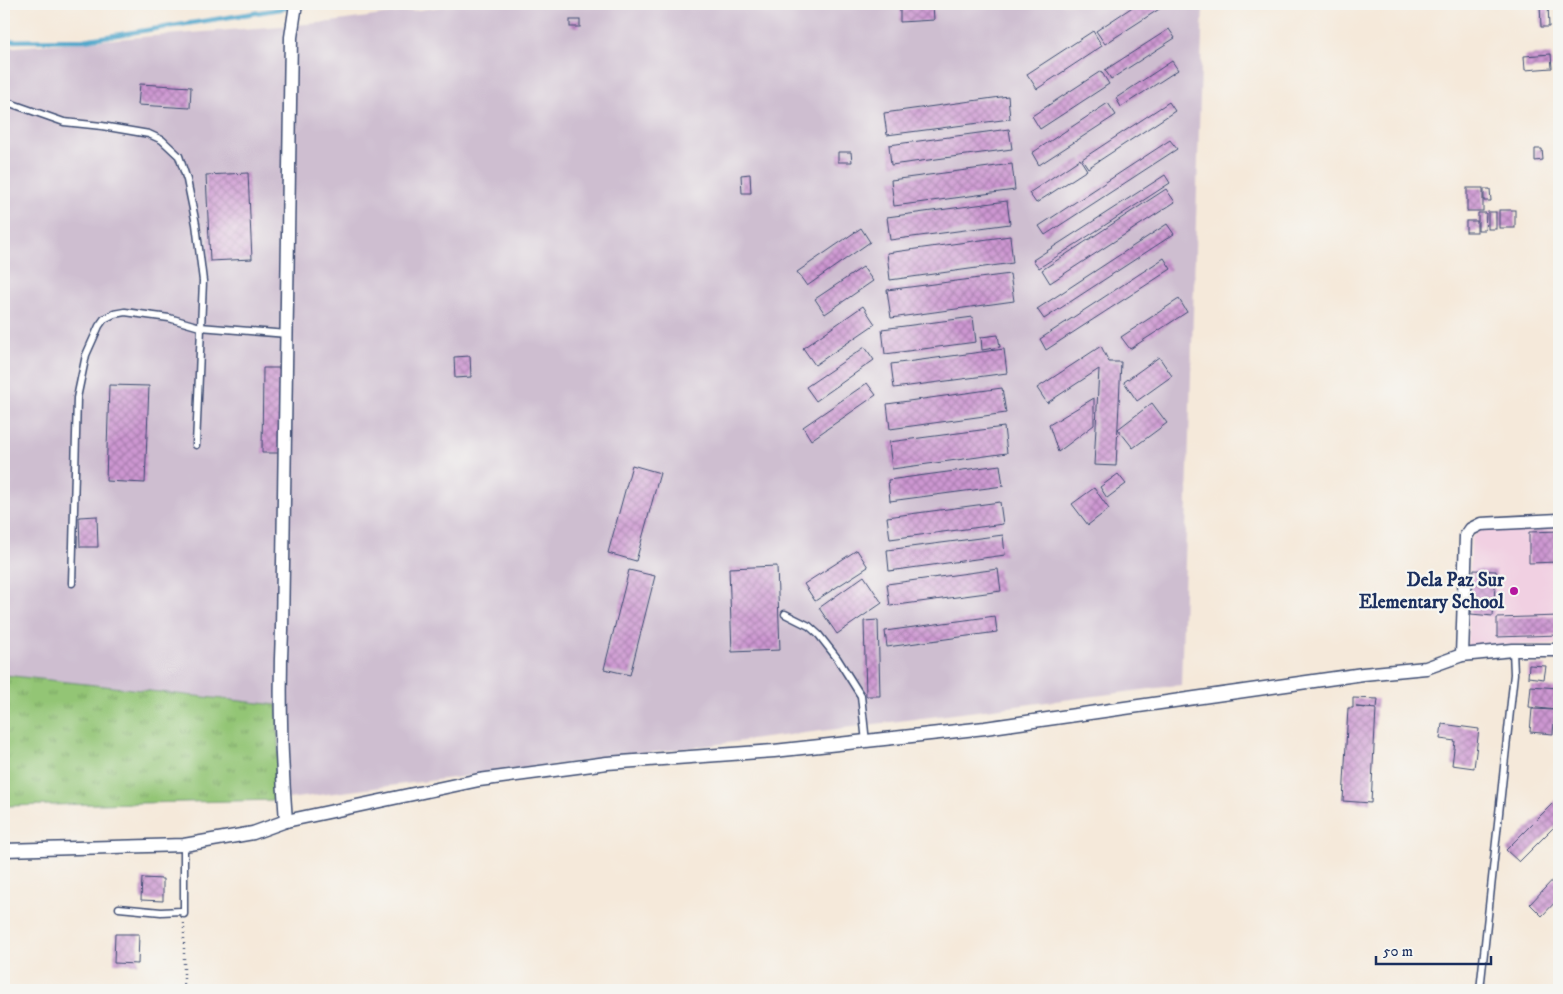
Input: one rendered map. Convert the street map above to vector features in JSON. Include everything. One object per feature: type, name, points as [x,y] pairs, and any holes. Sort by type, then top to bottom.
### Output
[{"type":"street","points":[[286,821],[281,758],[279,684],[282,620],[291,37],[296,4]]},
{"type":"street","points":[[1462,655],[1466,536],[1471,529],[1481,524],[1559,520]]},
{"type":"street","points":[[4,850],[184,845],[254,833],[286,821],[479,780],[607,763],[774,751],[1050,720],[1362,674],[1426,668],[1462,655],[1513,650],[1559,650]]},
{"type":"lane","points":[[4,101],[64,122],[149,134],[162,140],[179,156],[188,180],[203,281],[196,445]]},
{"type":"lane","points":[[72,584],[77,398],[86,355],[104,319],[114,314],[125,312],[169,318],[200,327],[287,334]]},
{"type":"lane","points":[[786,614],[809,626],[819,635],[837,658],[861,696],[866,742]]},
{"type":"lane","points":[[1480,990],[1514,674],[1513,650]]},
{"type":"lane","points":[[184,845],[184,914]]},
{"type":"lane","points":[[118,908],[161,912],[181,911],[184,914]]},
{"type":"path","points":[[184,914],[184,990]]},
{"type":"shaded area","points":[[463,4],[1203,4],[1181,685],[280,800],[277,705],[4,675],[4,48],[331,22]]},
{"type":"shaded area","name":"Dela Paz Sur Elementary School","points":[[1559,526],[1559,644],[1467,647],[1471,539],[1481,529]]},
{"type":"green space","points":[[4,675],[277,705],[280,800],[4,806]]},
{"type":"building","points":[[5,4],[15,4],[15,6],[5,7]]},
{"type":"building","points":[[900,4],[933,4],[934,20],[900,22]]},
{"type":"building","points":[[1137,4],[1167,4],[1105,44],[1096,31]]},
{"type":"building","points":[[1540,4],[1548,4],[1549,27],[1541,27]]},
{"type":"building","points":[[570,20],[580,20],[580,27],[570,27]]},
{"type":"building","points":[[1169,29],[1175,38],[1111,79],[1105,70]]},
{"type":"building","points":[[1093,31],[1102,46],[1037,89],[1027,74]]},
{"type":"building","points":[[1551,54],[1552,68],[1525,70],[1524,56]]},
{"type":"building","points":[[1172,61],[1178,70],[1121,107],[1116,98]]},
{"type":"building","points":[[1101,71],[1109,84],[1040,129],[1032,116]]},
{"type":"building","points":[[140,84],[191,87],[190,108],[138,105]]},
{"type":"building","points":[[1008,96],[1010,119],[887,135],[884,113]]},
{"type":"building","points":[[1169,102],[1175,111],[1088,168],[1082,159]]},
{"type":"building","points":[[1108,103],[1116,115],[1039,165],[1032,153]]},
{"type":"building","points":[[1009,129],[1012,149],[891,165],[889,145]]},
{"type":"building","points":[[1170,140],[1177,149],[1045,235],[1039,226]]},
{"type":"building","points":[[1535,149],[1542,149],[1543,160],[1535,161]]},
{"type":"building","points":[[838,152],[851,152],[852,162],[838,162]]},
{"type":"building","points":[[1080,159],[1087,170],[1036,203],[1029,193]]},
{"type":"building","points":[[1012,164],[1015,190],[894,206],[891,180]]},
{"type":"building","points":[[248,173],[252,259],[210,261],[206,175]]},
{"type":"building","points":[[750,174],[751,193],[742,193],[741,175]]},
{"type":"building","points":[[1165,175],[1170,183],[1039,268],[1033,260]]},
{"type":"building","points":[[1467,188],[1483,188],[1483,211],[1467,211]]},
{"type":"building","points":[[1166,189],[1175,202],[1050,283],[1042,270]]},
{"type":"building","points":[[1484,189],[1490,189],[1491,201],[1484,201]]},
{"type":"building","points":[[1007,201],[1010,224],[890,240],[887,217]]},
{"type":"building","points":[[1499,210],[1515,210],[1515,228],[1499,228]]},
{"type":"building","points":[[1488,212],[1496,212],[1496,229],[1488,229]]},
{"type":"building","points":[[1478,213],[1486,213],[1485,230],[1478,230]]},
{"type":"building","points":[[1466,221],[1477,221],[1477,232],[1466,232]]},
{"type":"building","points":[[1167,224],[1174,234],[1044,319],[1037,309]]},
{"type":"building","points":[[861,228],[870,242],[807,286],[797,272]]},
{"type":"building","points":[[1010,236],[1013,263],[890,280],[887,253]]},
{"type":"building","points":[[1164,258],[1171,269],[1046,350],[1040,339]]},
{"type":"building","points":[[863,267],[873,281],[825,314],[815,299]]},
{"type":"building","points":[[1010,274],[1014,301],[891,318],[887,290]]},
{"type":"building","points":[[1179,299],[1187,312],[1130,349],[1121,337]]},
{"type":"building","points":[[863,306],[875,324],[815,365],[803,348]]},
{"type":"building","points":[[973,317],[976,342],[885,354],[882,329]]},
{"type":"building","points":[[998,335],[1000,347],[982,350],[981,337]]},
{"type":"building","points":[[1101,346],[1109,362],[1121,362],[1116,466],[1094,465],[1099,369],[1047,403],[1037,388]]},
{"type":"building","points":[[865,347],[874,360],[816,401],[806,387]]},
{"type":"building","points":[[1004,349],[1007,373],[894,388],[891,364]]},
{"type":"building","points":[[470,356],[471,377],[455,378],[454,357]]},
{"type":"building","points":[[1159,357],[1172,376],[1137,401],[1124,382]]},
{"type":"building","points":[[263,368],[282,368],[281,453],[262,453]]},
{"type":"building","points":[[867,383],[876,395],[811,440],[803,427]]},
{"type":"building","points":[[109,385],[149,386],[145,483],[106,481]]},
{"type":"building","points":[[1002,388],[1006,413],[890,429],[887,404]]},
{"type":"building","points":[[1094,398],[1094,425],[1058,452],[1049,425]]},
{"type":"building","points":[[1152,403],[1167,423],[1133,448],[1118,429]]},
{"type":"building","points":[[1004,427],[1007,453],[892,469],[889,442]]},
{"type":"building","points":[[632,465],[660,473],[636,561],[608,553]]},
{"type":"building","points":[[1000,465],[1003,486],[890,501],[888,480]]},
{"type":"building","points":[[1118,474],[1126,484],[1107,498],[1100,487]]},
{"type":"building","points":[[1094,488],[1109,509],[1088,525],[1072,504]]},
{"type":"building","points":[[1000,502],[1003,524],[890,539],[887,517]]},
{"type":"building","points":[[97,516],[98,547],[80,547],[79,517]]},
{"type":"building","points":[[1559,531],[1559,562],[1529,563],[1529,532]]},
{"type":"building","points":[[1003,535],[1005,555],[889,571],[887,550]]},
{"type":"building","points":[[857,550],[868,567],[815,601],[804,584]]},
{"type":"building","points":[[777,566],[780,650],[732,652],[729,568]]},
{"type":"building","points":[[998,569],[1001,591],[890,606],[887,584]]},
{"type":"building","points":[[629,570],[655,576],[630,675],[604,669]]},
{"type":"building","points":[[1474,570],[1496,571],[1493,616],[1471,614]]},
{"type":"building","points":[[864,576],[882,603],[837,634],[819,608]]},
{"type":"building","points":[[995,616],[997,632],[887,647],[885,631]]},
{"type":"building","points":[[1559,616],[1559,635],[1497,637],[1497,618]]},
{"type":"building","points":[[878,620],[880,696],[866,696],[864,621]]},
{"type":"building","points":[[1529,665],[1546,666],[1544,679],[1528,677]]},
{"type":"building","points":[[1531,686],[1558,688],[1556,710],[1529,707]]},
{"type":"building","points":[[1353,698],[1378,699],[1377,708],[1356,707],[1376,709],[1371,803],[1343,801],[1348,708],[1353,708]]},
{"type":"building","points":[[1532,709],[1555,710],[1553,734],[1530,732]]},
{"type":"building","points":[[1442,724],[1479,729],[1474,768],[1452,765],[1455,741],[1440,739]]},
{"type":"building","points":[[1559,797],[1559,822],[1519,862],[1506,850]]},
{"type":"building","points":[[1559,873],[1559,898],[1542,916],[1530,904]]},
{"type":"building","points":[[142,878],[163,879],[163,901],[141,900]]},
{"type":"building","points":[[115,934],[139,934],[138,964],[114,963]]},
{"type":"waterway","points":[[4,41],[84,40],[312,4]]},
{"type":"place","name":"Dela Paz Sur Elementary School","points":[[1514,591]]}]
